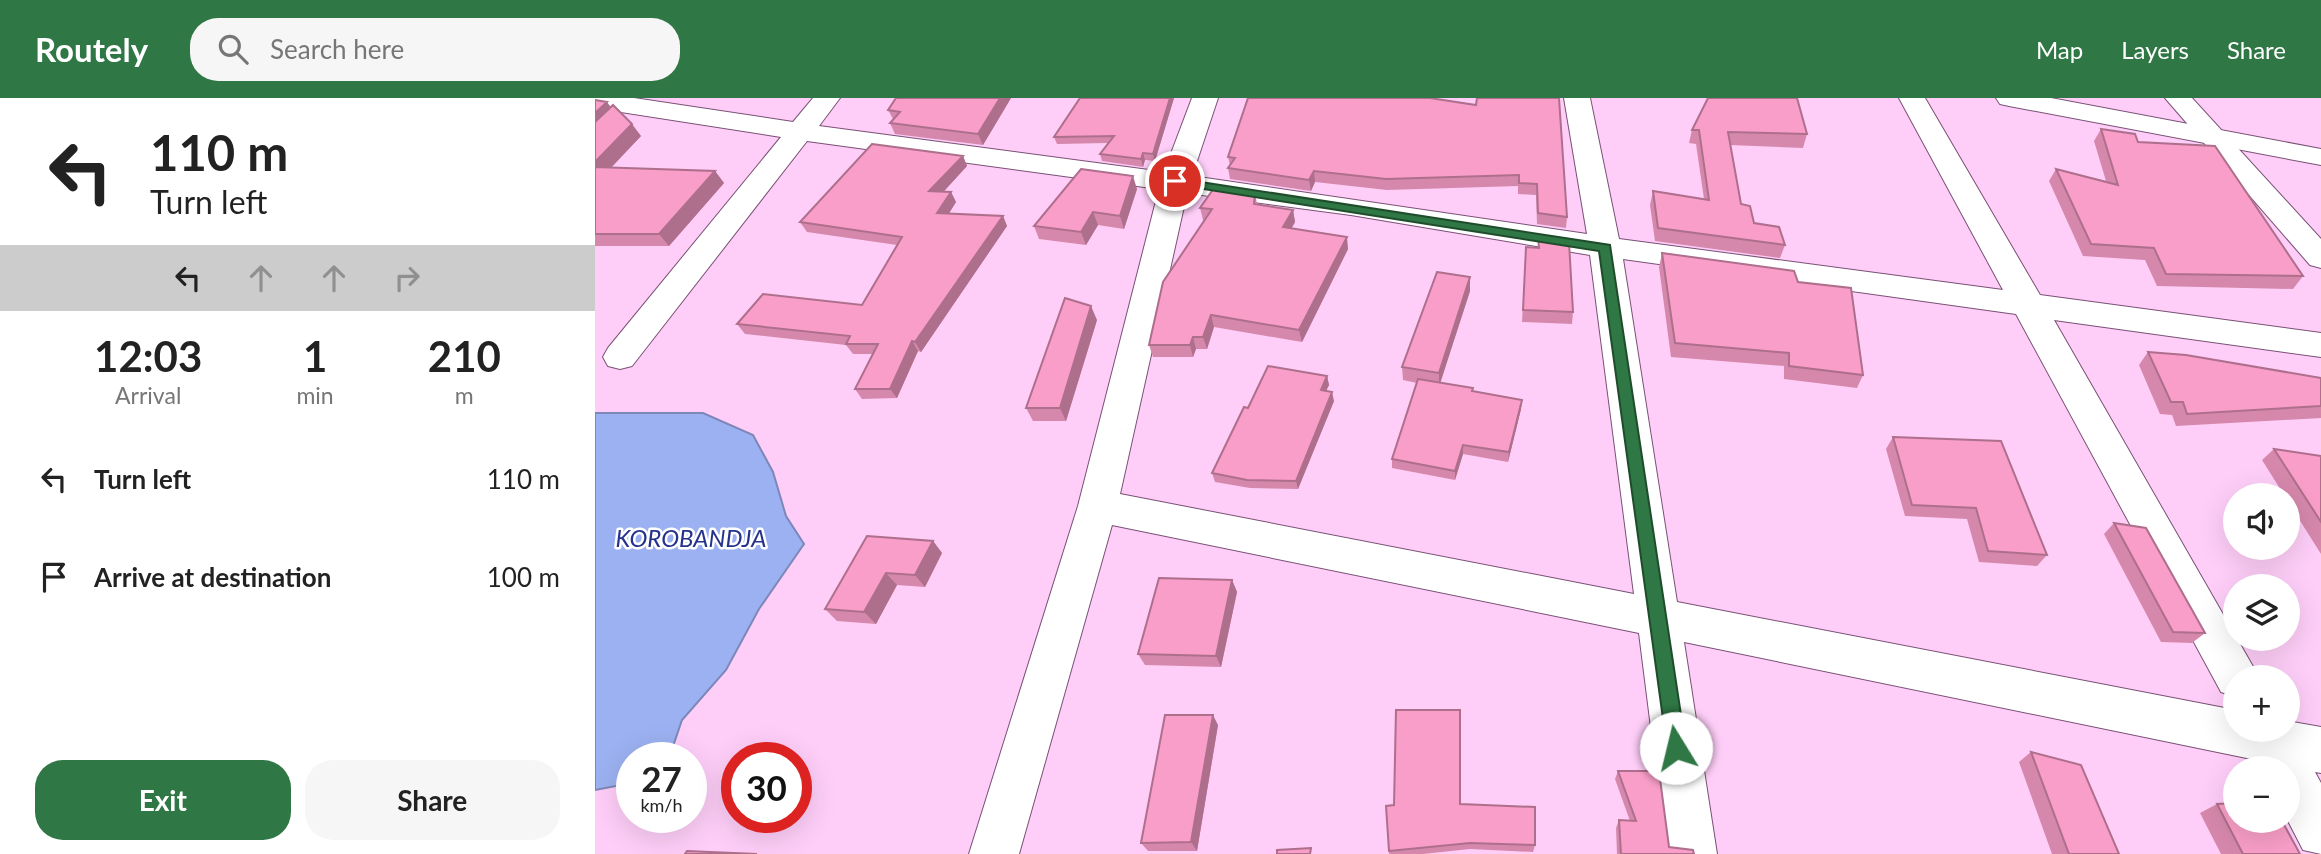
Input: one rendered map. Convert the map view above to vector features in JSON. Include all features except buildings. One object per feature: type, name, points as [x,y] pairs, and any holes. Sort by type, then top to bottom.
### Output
[{"type":"street","points":[[620,357],[827,98]]},
{"type":"street","points":[[994,854],[1098,506],[1175,181],[1205,98]]},
{"type":"street","points":[[1577,98],[1605,247],[1692,854]]},
{"type":"street","points":[[1912,98],[2230,665]]},
{"type":"street","points":[[2009,98],[2321,157]]},
{"type":"street","points":[[2178,98],[2321,258]]},
{"type":"street","points":[[595,100],[802,132],[1175,181],[1605,247],[2321,345]]},
{"type":"street","points":[[1098,506],[1657,617],[2278,752],[2321,750]]},
{"type":"street","points":[[2278,752],[2321,832]]},
{"type":"water","name":"KOROBANDJA","points":[[595,413],[703,413],[753,435],[773,472],[786,516],[804,544],[759,609],[726,670],[682,720],[674,742],[616,742],[616,786],[595,790]]},
{"type":"route","points":[[1175,181],[1605,247],[1632,453],[1676,748]]}]
